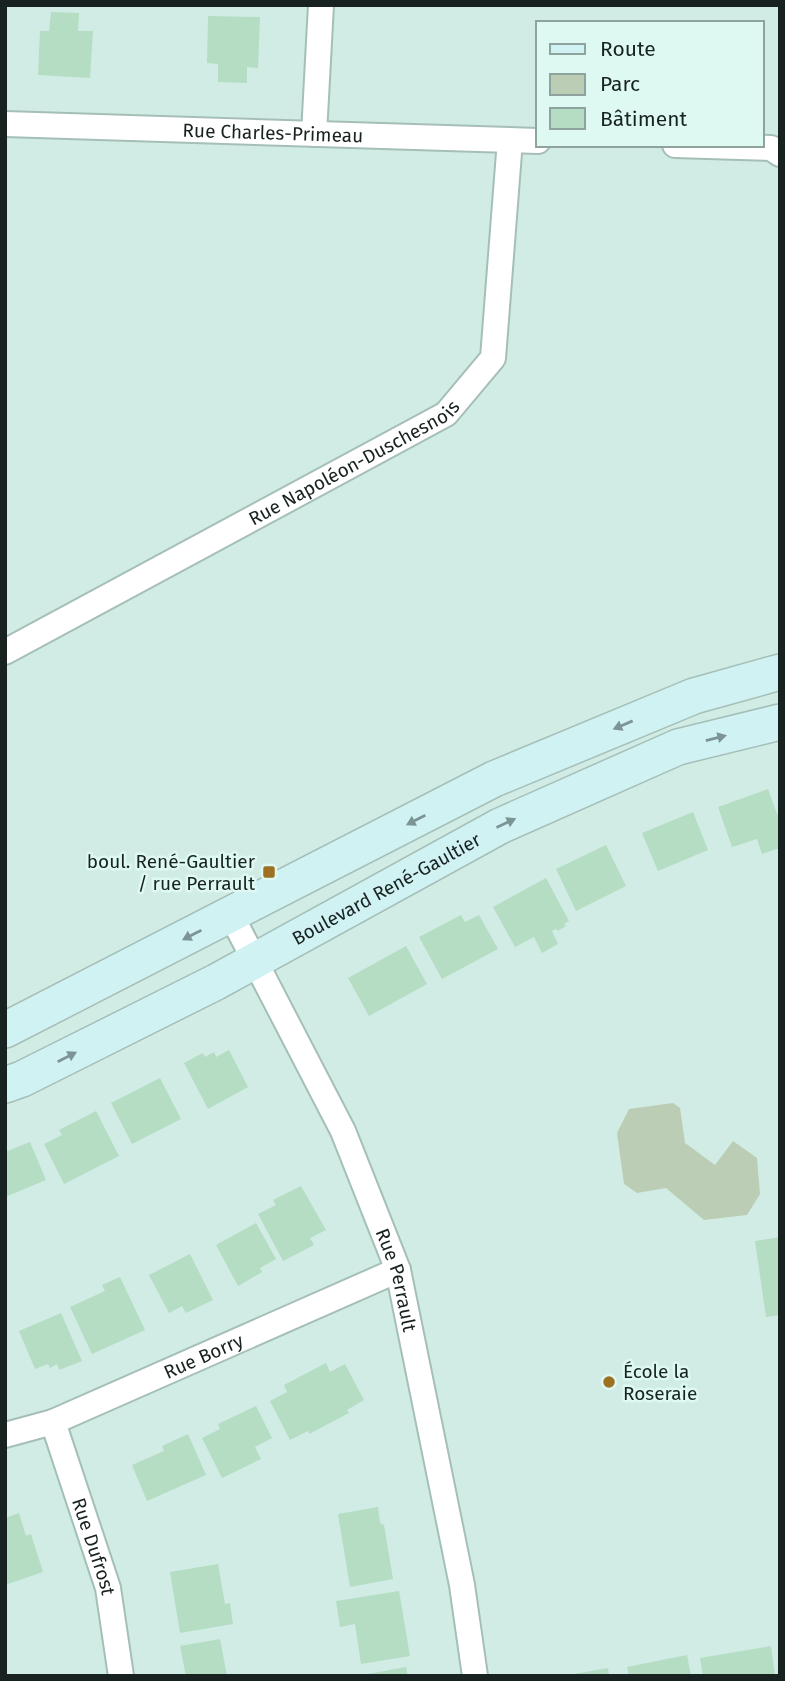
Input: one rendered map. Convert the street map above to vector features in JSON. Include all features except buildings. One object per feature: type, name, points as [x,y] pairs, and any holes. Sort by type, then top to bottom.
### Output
[{"type":"street","points":[[314,134],[321,5]]},
{"type":"street","name":"Rue Charles-Primeau","points":[[5,124],[536,141]]},
{"type":"street","name":"Rue Napoléon-Duschesnois","points":[[5,652],[446,414],[493,358],[510,140]]},
{"type":"street","points":[[739,147],[771,148],[780,154]]},
{"type":"street","points":[[5,1030],[494,779],[694,696],[780,672]]},
{"type":"street","name":"Boulevard René-Gaultier","points":[[5,1085],[22,1079],[255,960],[500,826],[678,747],[780,722]]},
{"type":"street","name":"Rue Perrault","points":[[231,915],[343,1131],[398,1270],[462,1584],[475,1676]]},
{"type":"street","name":"Rue Borry","points":[[5,1435],[53,1422],[398,1270]]},
{"type":"street","name":"Rue Dufrost","points":[[53,1422],[108,1588],[121,1676]]},
{"type":"green space","points":[[673,1103],[680,1108],[685,1143],[715,1165],[733,1141],[757,1158],[760,1194],[747,1215],[704,1220],[666,1188],[637,1193],[624,1184],[617,1133],[629,1109]]},
{"type":"place","name":"boul. René-Gaultier / rue Perrault","points":[[269,872]]},
{"type":"place","name":"École la Roseraie","points":[[609,1382]]}]
